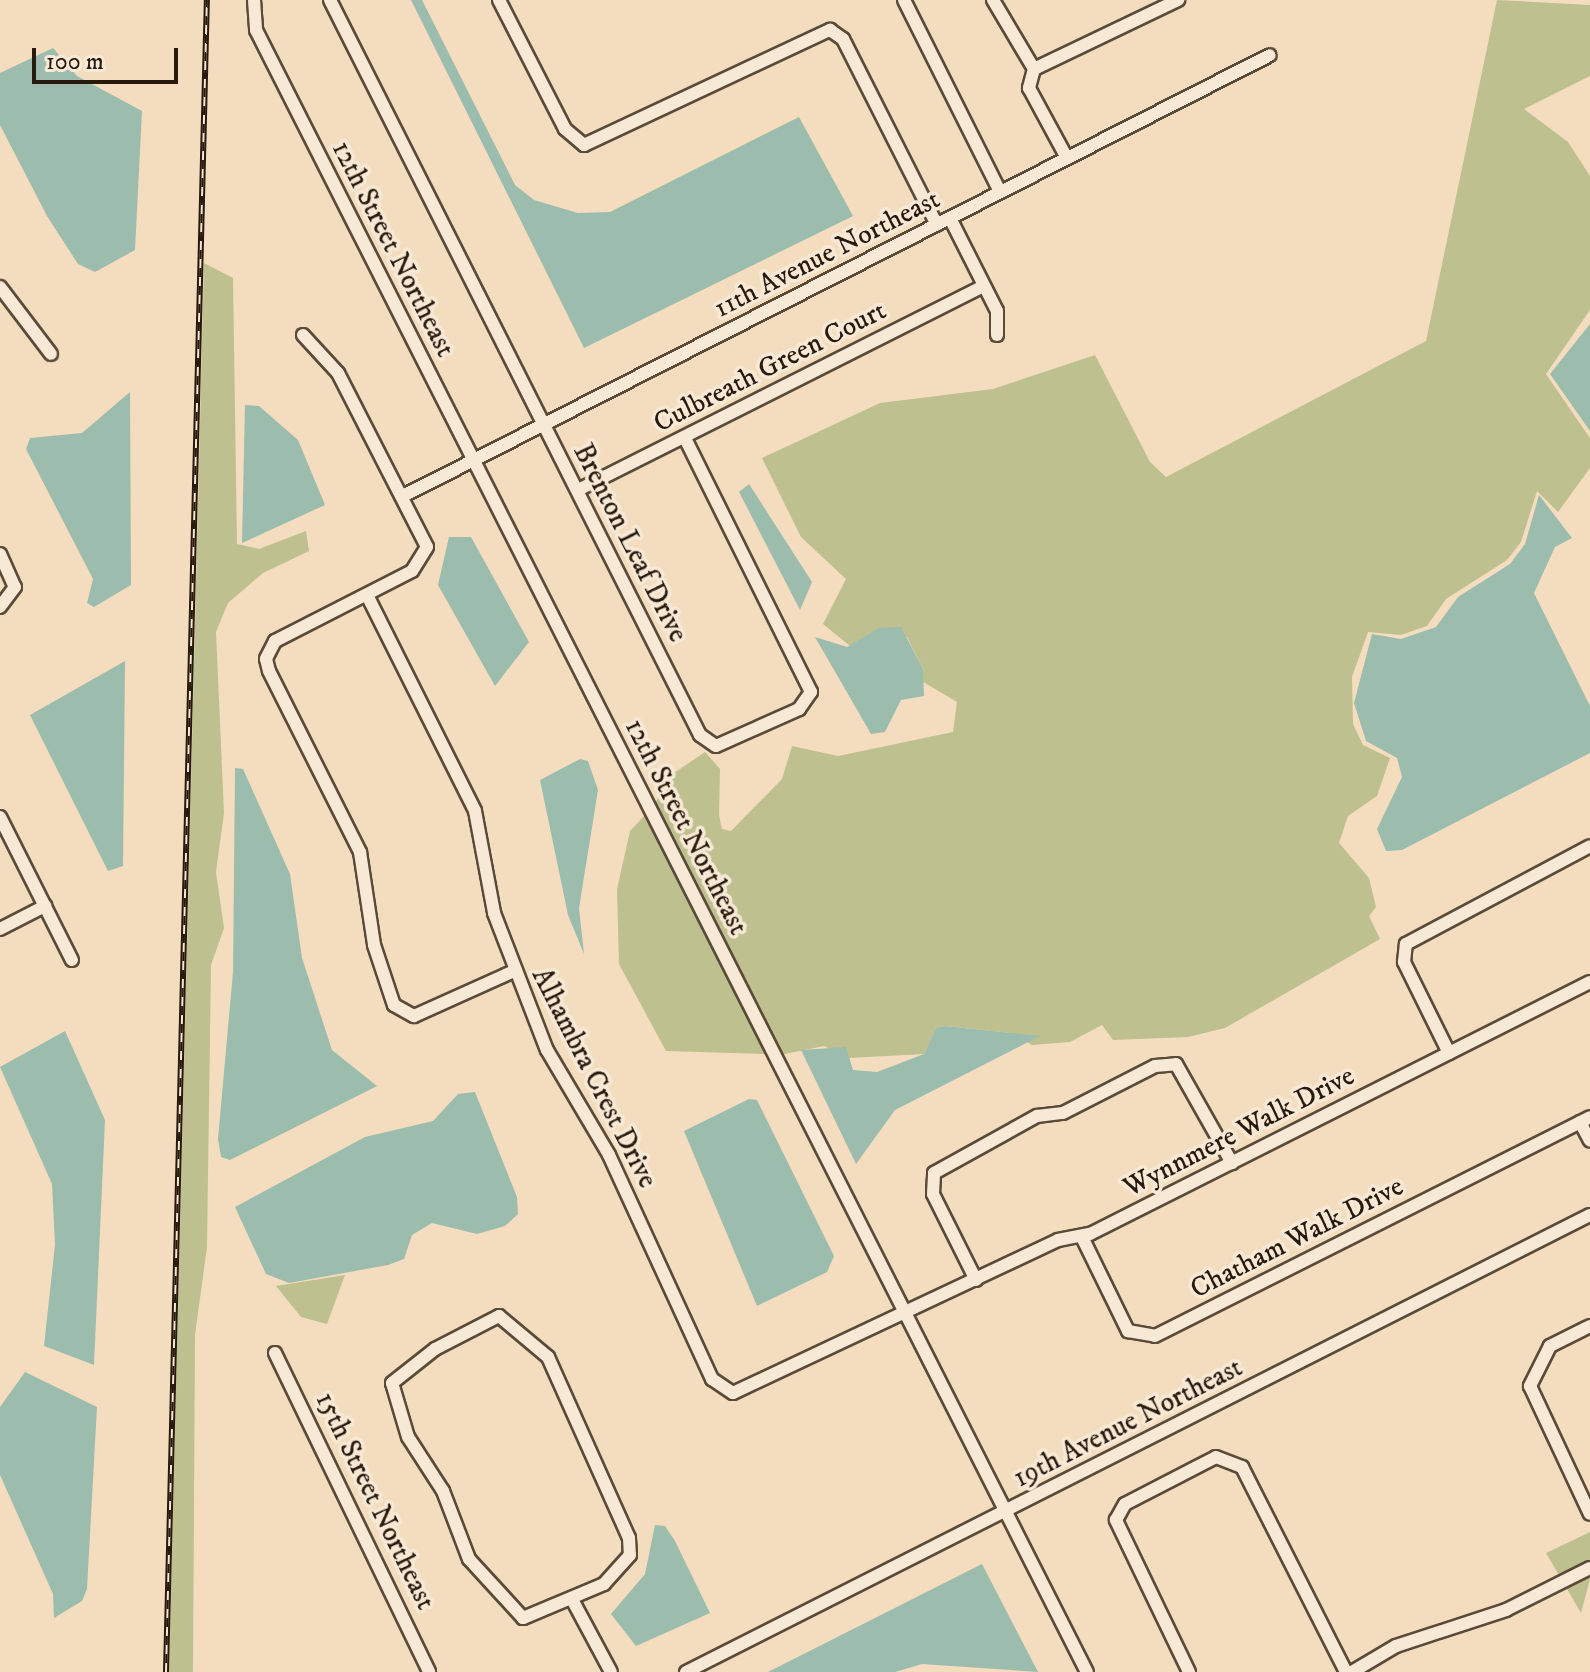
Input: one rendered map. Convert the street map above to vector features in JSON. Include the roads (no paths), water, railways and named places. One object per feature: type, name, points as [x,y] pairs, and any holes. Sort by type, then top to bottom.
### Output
[{"type":"street","name":"12th Street Northeast","points":[[254,0],[256,30],[1087,1672]]},
{"type":"street","name":"Brenton Leaf Drive","points":[[330,0],[700,735],[727,745],[799,709],[811,692],[685,438]]},
{"type":"street","points":[[499,0],[565,129],[584,145],[830,30],[843,39],[937,225]]},
{"type":"street","points":[[904,0],[1000,192]]},
{"type":"street","points":[[993,0],[1034,69],[1029,88],[1067,158]]},
{"type":"street","points":[[1034,69],[1178,0]]},
{"type":"street","name":"11th Avenue Northeast","points":[[405,495],[1270,55]]},
{"type":"street","points":[[950,218],[984,286],[997,335]]},
{"type":"street","name":"Culbreath Green Court","points":[[578,490],[984,286]]},
{"type":"street","points":[[0,287],[51,354]]},
{"type":"street","points":[[303,335],[338,373],[426,535],[421,564],[275,641],[266,659],[360,852],[386,983],[394,1005],[414,1016],[512,972]]},
{"type":"street","points":[[0,554],[15,587],[0,607]]},
{"type":"street","name":"Alhambra Crest Drive","points":[[367,595],[475,811],[512,972],[722,1388],[752,1390],[906,1314]]},
{"type":"street","points":[[0,817],[72,960]]},
{"type":"street","points":[[1449,1053],[1404,962],[1411,937],[1590,846]]},
{"type":"street","points":[[0,929],[45,906]]},
{"type":"street","name":"Wynnmere Walk Drive","points":[[906,1314],[1058,1240],[1082,1237],[1590,982]]},
{"type":"street","points":[[976,1280],[933,1194],[934,1173],[1037,1116],[1063,1113],[1155,1066],[1176,1064],[1232,1163]]},
{"type":"street","name":"Chatham Walk Drive","points":[[1082,1237],[1128,1331],[1155,1336],[1585,1119],[1590,1141]]},
{"type":"street","name":"19th Avenue Northeast","points":[[686,1672],[1590,1215]]},
{"type":"street","points":[[499,1316],[548,1357],[629,1538],[619,1572],[574,1603],[523,1618],[499,1598],[469,1559],[443,1491],[408,1437],[392,1383],[435,1349],[499,1316]]},
{"type":"street","points":[[1590,1326],[1550,1346],[1530,1386],[1590,1514]]},
{"type":"street","name":"15th Street Northeast","points":[[275,1353],[429,1672]]},
{"type":"street","points":[[1189,1672],[1116,1520],[1125,1504],[1216,1457],[1242,1467],[1349,1672],[1396,1646],[1506,1610],[1590,1568]]},
{"type":"street","points":[[574,1603],[611,1672]]},
{"type":"railway","points":[[166,1672],[207,0]]}]
